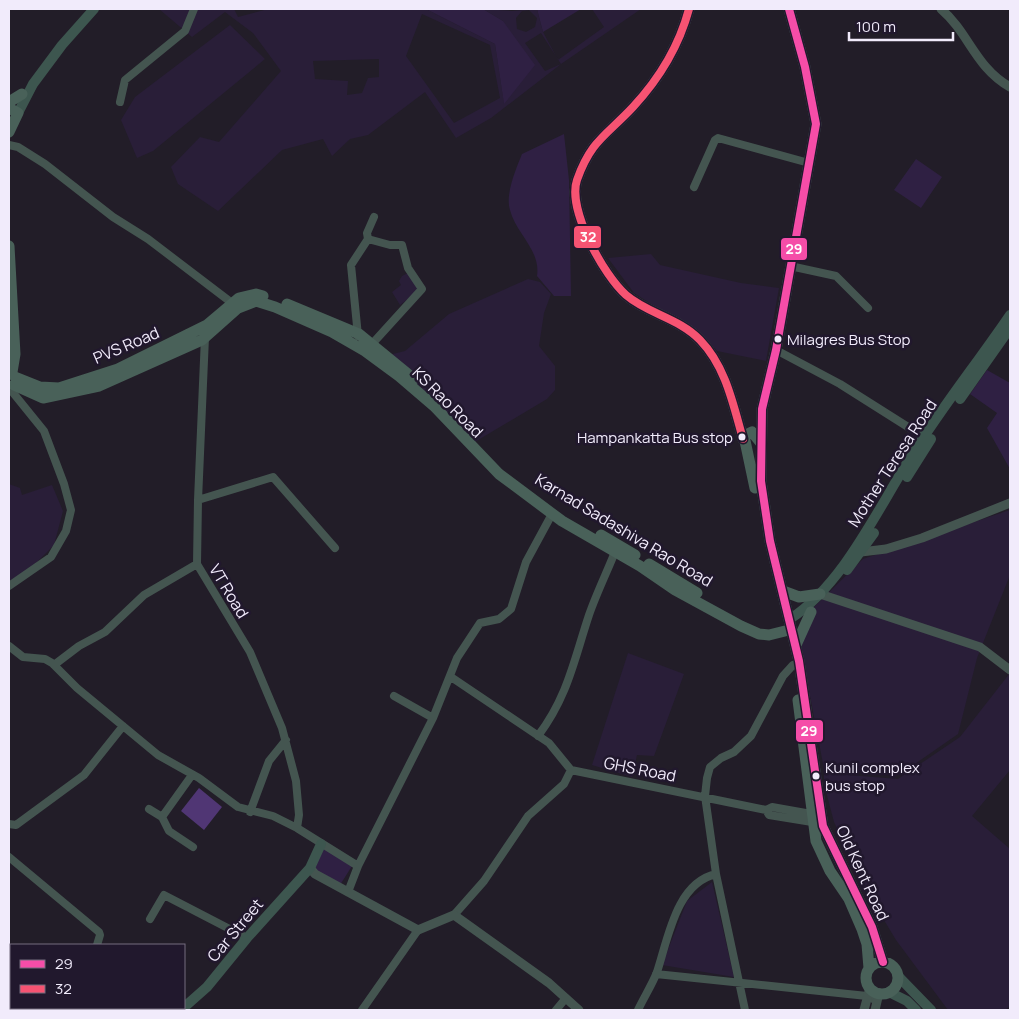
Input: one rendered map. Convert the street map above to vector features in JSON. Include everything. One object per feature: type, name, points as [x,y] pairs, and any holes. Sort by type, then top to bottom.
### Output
[{"type":"main road","points":[[10,116],[33,84],[94,9]]},
{"type":"main road","points":[[688,9],[670,58],[654,83],[632,108],[593,145],[576,183],[576,195],[586,236],[598,260],[626,295],[684,326],[700,340],[718,366],[730,392],[748,452],[763,535],[788,625]]},
{"type":"main road","points":[[738,423],[748,426],[754,424],[759,419],[762,409],[776,350],[815,134],[815,116],[805,67],[789,9]]},
{"type":"main road","points":[[10,116],[22,94],[33,84]]},
{"type":"main road","points":[[9,246],[12,375]]},
{"type":"main road","name":"Karnad Sadashiva Rao Road","points":[[236,300],[256,294],[268,297],[356,339],[372,344],[400,366],[492,460],[529,493],[617,548],[731,614],[762,628],[788,625]]},
{"type":"main road","name":"PVS Road","points":[[12,375],[40,387],[59,388],[118,369],[204,332],[236,300]]},
{"type":"main road","name":"KS Rao Road","points":[[204,332],[238,308],[256,301],[356,339],[434,406],[498,474],[552,514],[617,548]]},
{"type":"main road","name":"Mother Teresa Road","points":[[788,625],[823,595],[858,550],[927,439],[1010,315]]},
{"type":"main road","points":[[927,439],[1009,332]]},
{"type":"main road","points":[[762,409],[761,480],[768,533],[784,591],[815,818],[816,841],[830,871],[849,899],[862,928],[867,944],[869,968],[866,978],[876,994],[907,1001],[916,1010]]},
{"type":"main road","points":[[743,439],[745,433],[752,432],[761,443]]},
{"type":"main road","points":[[784,591],[799,597],[823,595]]},
{"type":"main road","points":[[796,645],[811,612],[823,595]]},
{"type":"main road","points":[[788,625],[811,612]]},
{"type":"main road","name":"Old Kent Road","points":[[788,625],[796,645],[815,818],[823,826],[872,927],[883,962]]},
{"type":"main road","name":"Car Street","points":[[185,1006],[207,987],[247,938],[310,868],[321,844]]},
{"type":"main road","points":[[869,968],[873,964],[883,962],[892,965],[898,976],[931,1010]]},
{"type":"main road","points":[[876,994],[896,985],[898,976]]},
{"type":"street","points":[[120,102],[125,80],[185,30],[194,9]]},
{"type":"street","points":[[941,9],[949,16],[980,63],[997,80],[1010,88]]},
{"type":"street","points":[[694,186],[715,140],[721,138],[809,163]]},
{"type":"street","points":[[9,145],[18,147],[46,164],[113,217],[236,300]]},
{"type":"street","points":[[356,339],[351,265],[368,239],[367,233],[374,217]]},
{"type":"street","points":[[368,239],[390,245],[402,245],[408,268],[422,289],[372,344]]},
{"type":"street","points":[[790,266],[836,276],[868,308]]},
{"type":"street","name":"VT Road","points":[[204,332],[197,564],[250,652],[286,740],[296,781],[297,828]]},
{"type":"street","points":[[776,350],[840,384],[927,439]]},
{"type":"street","points":[[9,586],[51,557],[66,531],[70,510],[64,484],[44,431],[12,375]]},
{"type":"street","points":[[198,500],[273,477],[335,548]]},
{"type":"street","points":[[858,550],[886,549],[922,538],[1010,504]]},
{"type":"street","points":[[348,892],[358,866],[432,718],[451,677],[457,658],[480,623],[499,619],[511,609],[526,562],[552,514]]},
{"type":"street","points":[[538,736],[549,721],[569,684],[589,616],[617,548]]},
{"type":"street","points":[[54,665],[79,646],[105,632],[144,595],[197,564]]},
{"type":"street","points":[[823,595],[980,647],[1010,670]]},
{"type":"street","points":[[9,646],[23,656],[45,659],[54,665],[77,688],[158,754],[192,775],[238,808],[272,816],[297,828],[358,866]]},
{"type":"street","points":[[745,1010],[716,874],[705,796],[710,767],[721,758],[734,752],[751,736],[783,676],[793,665]]},
{"type":"street","points":[[362,1010],[418,930],[454,915],[484,881],[528,816],[564,784],[571,770],[549,743],[451,677]]},
{"type":"street","points":[[394,696],[432,718]]},
{"type":"street","points":[[9,824],[16,824],[84,775],[123,726]]},
{"type":"street","points":[[250,812],[269,760],[286,740]]},
{"type":"street","name":"GHS Road","points":[[571,770],[705,796],[766,810],[770,815],[815,818]]},
{"type":"street","points":[[162,817],[192,775]]},
{"type":"street","points":[[150,809],[162,817],[169,831],[193,847]]},
{"type":"street","points":[[9,857],[99,932],[100,939],[98,944]]},
{"type":"street","points":[[310,868],[315,874],[418,930]]},
{"type":"street","points":[[638,1010],[656,974],[670,928],[681,904],[694,886],[708,876],[716,874]]},
{"type":"street","points":[[150,919],[164,895],[247,938]]},
{"type":"street","points":[[454,915],[549,982],[579,1010]]},
{"type":"street","points":[[656,974],[876,994]]},
{"type":"street","points":[[864,1010],[876,994]]},
{"type":"street","points":[[876,994],[876,1010]]},
{"type":"street","points":[[556,1010],[566,998]]},
{"type":"shaded area","points":[[159,9],[234,9],[238,17],[268,9],[426,9],[495,44],[504,103],[503,21],[483,9],[512,11],[537,9],[543,32],[556,56],[541,33],[525,43],[545,71],[561,64],[491,118],[456,138],[425,92],[368,135],[350,139],[332,156],[323,139],[282,150],[218,211],[178,184],[171,167],[200,137],[219,142],[281,71],[253,33],[225,12],[192,37]],"holes":[[[529,10],[537,18],[535,27],[526,32],[517,29],[516,18],[522,11]],[[422,14],[490,45],[500,98],[454,123],[406,56]],[[379,59],[379,77],[368,78],[362,93],[347,95],[348,81],[315,79],[313,61]]]},
{"type":"shaded area","points":[[426,9],[483,9],[503,21],[535,65],[504,104],[495,44]]},
{"type":"shaded area","points":[[537,9],[581,9],[543,32]]},
{"type":"shaded area","points":[[592,9],[641,9],[561,64],[558,60],[604,27]]},
{"type":"shaded area","points":[[230,25],[265,59],[153,151],[137,158],[121,120],[135,97]]},
{"type":"shaded area","points":[[564,134],[569,180],[571,296],[554,296],[537,276],[535,258],[513,219],[509,197],[522,154]]},
{"type":"shaded area","points":[[916,159],[942,177],[921,208],[894,190]]},
{"type":"shaded area","points":[[651,254],[660,265],[741,283],[779,288],[766,361],[717,351],[707,340],[634,293],[608,258]]},
{"type":"shaded area","points":[[408,273],[420,290],[400,305],[392,292],[401,285],[399,281],[402,276]]},
{"type":"shaded area","points":[[528,279],[540,282],[551,294],[544,313],[539,346],[555,366],[555,390],[547,399],[473,443],[389,355],[405,351],[449,314]]},
{"type":"shaded area","points":[[987,370],[1010,383],[1010,469],[987,428],[997,413],[970,394]]},
{"type":"shaded area","points":[[9,484],[20,488],[22,495],[52,485],[63,511],[54,545],[29,570],[9,581]]},
{"type":"shaded area","points":[[1010,510],[1010,575],[977,658],[958,734],[899,775],[824,769],[802,654],[802,641],[813,608],[863,559]]},
{"type":"shaded area","points":[[628,653],[684,674],[654,756],[637,755],[632,777],[592,765]]},
{"type":"shaded area","points":[[1010,673],[1010,770],[972,816],[1010,849],[1010,1006],[1005,1010],[948,1010],[896,940],[872,900],[834,822],[824,784],[824,773],[898,779],[960,737]]},
{"type":"shaded area","points":[[199,788],[222,807],[204,830],[181,811]]},
{"type":"shaded area","points":[[323,848],[352,866],[340,885],[311,868]]},
{"type":"shaded area","points":[[712,882],[734,977],[662,965],[687,901]]},
{"type":"transit line","name":"32","points":[[689,9],[680,36],[660,73],[624,117],[600,139],[588,156],[577,180],[575,192],[577,208],[582,224],[598,258],[617,286],[626,295],[644,307],[683,326],[700,340],[709,351],[727,386],[743,439]]},
{"type":"transit line","name":"29","points":[[789,9],[805,67],[816,124],[776,350],[762,409],[761,481],[770,541],[799,661],[823,826],[872,927],[883,962]]},
{"type":"place","name":"Milagres Bus Stop","points":[[778,339]]},
{"type":"place","name":"Hampankatta Bus stop","points":[[742,437]]},
{"type":"place","name":"Kunil complex bus stop","points":[[816,776]]}]
